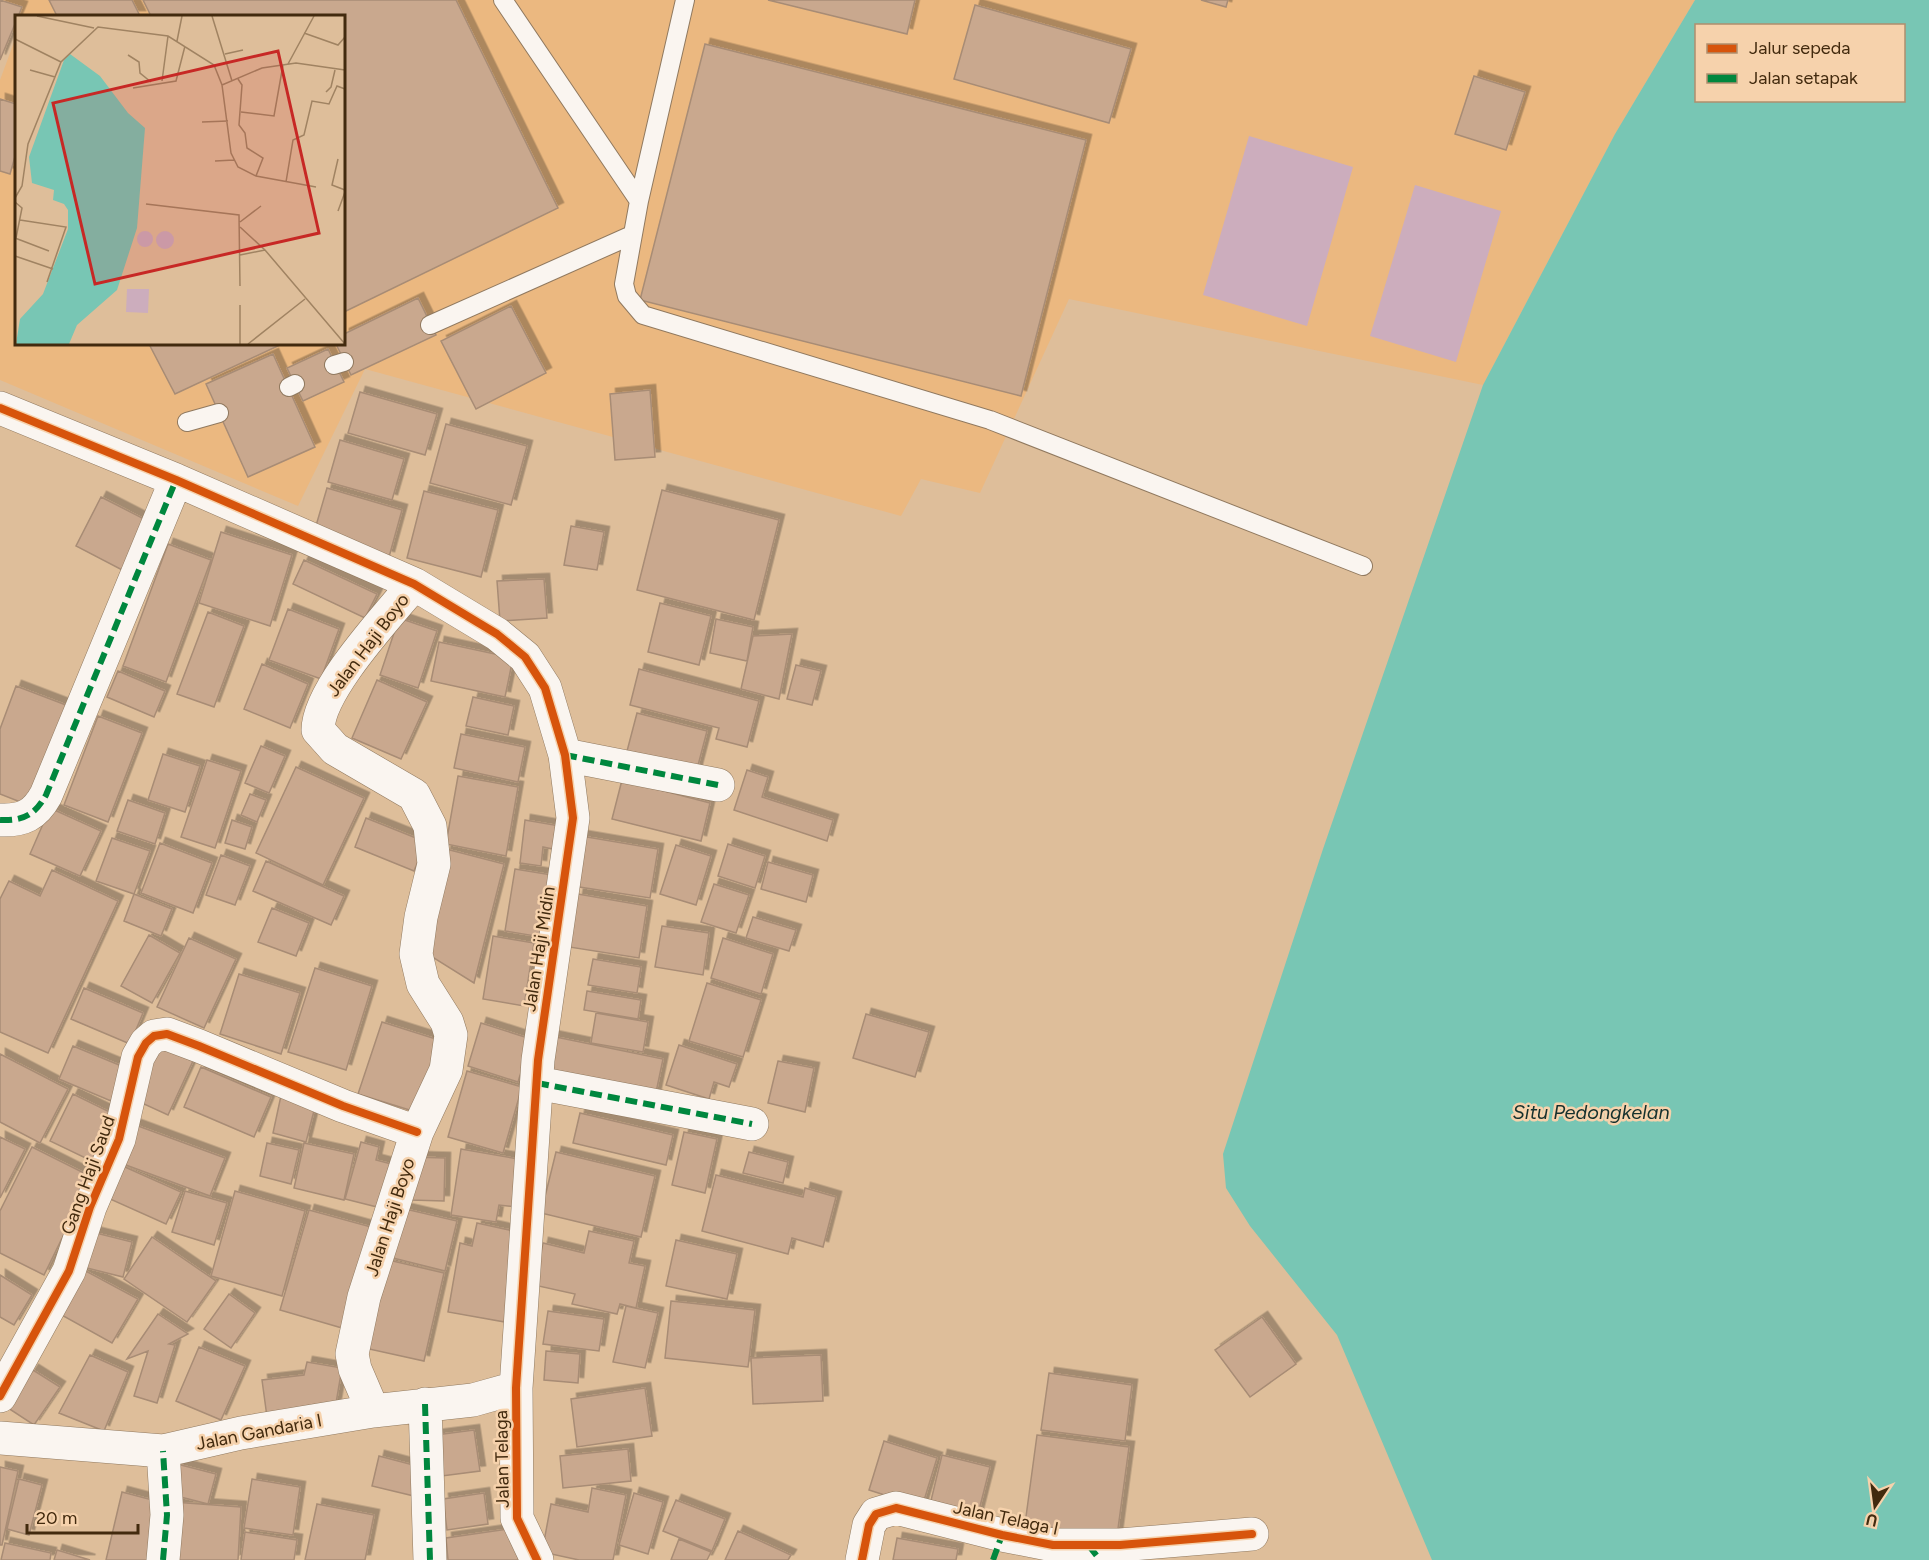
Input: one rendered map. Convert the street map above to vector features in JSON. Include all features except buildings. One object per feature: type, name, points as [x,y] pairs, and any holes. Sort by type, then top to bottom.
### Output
[{"type":"street","name":"Jalan Haji Midin","points":[[0,408],[176,480],[414,584],[497,634],[525,657],[545,688],[565,755],[573,818],[537,1083],[516,1388]]},
{"type":"street","points":[[0,820],[23,819],[33,814],[46,795],[176,480]]},
{"type":"street","name":"Jalan Haji Boyo","points":[[373,1411],[355,1369],[352,1354],[364,1297],[417,1132],[446,1070],[451,1035],[447,1022],[423,984],[416,954],[421,917],[434,864],[430,826],[414,795],[335,749],[318,730],[318,717],[332,687],[414,584]]},
{"type":"street","points":[[565,755],[718,785]]},
{"type":"street","name":"Gang Haji Saud","points":[[0,1396],[69,1271],[90,1207],[119,1139],[138,1057],[146,1043],[154,1036],[167,1034],[343,1106],[417,1132]]},
{"type":"street","points":[[537,1083],[752,1124]]},
{"type":"street","name":"Jalan Gandaria I","points":[[0,1438],[163,1451],[241,1433],[373,1411],[473,1400],[516,1388]]},
{"type":"street","name":"Jalan Telaga","points":[[516,1388],[517,1518],[537,1560]]},
{"type":"street","points":[[425,1404],[430,1560]]},
{"type":"street","points":[[163,1451],[167,1515],[163,1560]]},
{"type":"street","name":"Jalan Telaga I","points":[[862,1560],[869,1525],[876,1514],[885,1509],[896,1508],[998,1548],[1053,1545],[1094,1553],[1252,1534]]},
{"type":"lane","points":[[503,0],[639,201]]},
{"type":"lane","points":[[685,0],[632,235],[624,284],[627,296],[634,306],[652,319],[990,420],[1363,566]]},
{"type":"lane","points":[[430,325],[632,235]]},
{"type":"lane","points":[[187,422],[219,413]]},
{"type":"shaded area","points":[[0,0],[1695,0],[1615,134],[1483,385],[1069,299],[980,493],[921,479],[901,516],[365,369],[298,506],[0,380],[0,80],[15,40],[15,345],[345,345],[345,15],[15,15],[15,34],[0,6]]},
{"type":"shaded area","points":[[1249,136],[1353,167],[1307,326],[1203,295]]},
{"type":"shaded area","points":[[1415,185],[1501,211],[1456,362],[1370,336]]},
{"type":"water","name":"Situ Pedongkelan","points":[[1695,0],[1929,0],[1929,1560],[1432,1560],[1337,1335],[1250,1226],[1226,1188],[1223,1154],[1323,849],[1483,385],[1615,134]]},
{"type":"marked path","points":[[0,820],[22,818],[28,815],[46,795],[176,480]]},
{"type":"marked path","points":[[565,755],[718,785]]},
{"type":"marked path","points":[[537,1083],[752,1124]]},
{"type":"marked path","points":[[425,1404],[430,1560]]},
{"type":"marked path","points":[[163,1451],[167,1515],[163,1560]]},
{"type":"marked path","points":[[993,1560],[1002,1535]]},
{"type":"marked path","points":[[1089,1546],[1100,1560]]},
{"type":"cycle path","points":[[0,408],[176,480],[414,584],[497,634],[525,657],[545,688],[565,755],[573,818],[538,1060],[516,1388],[517,1518],[537,1560]]},
{"type":"cycle path","points":[[0,1396],[69,1271],[90,1207],[119,1139],[138,1057],[146,1043],[154,1036],[167,1034],[343,1106],[417,1132]]},
{"type":"cycle path","points":[[862,1560],[869,1525],[876,1514],[896,1508],[1002,1535],[1053,1545],[1120,1545],[1252,1534]]}]
